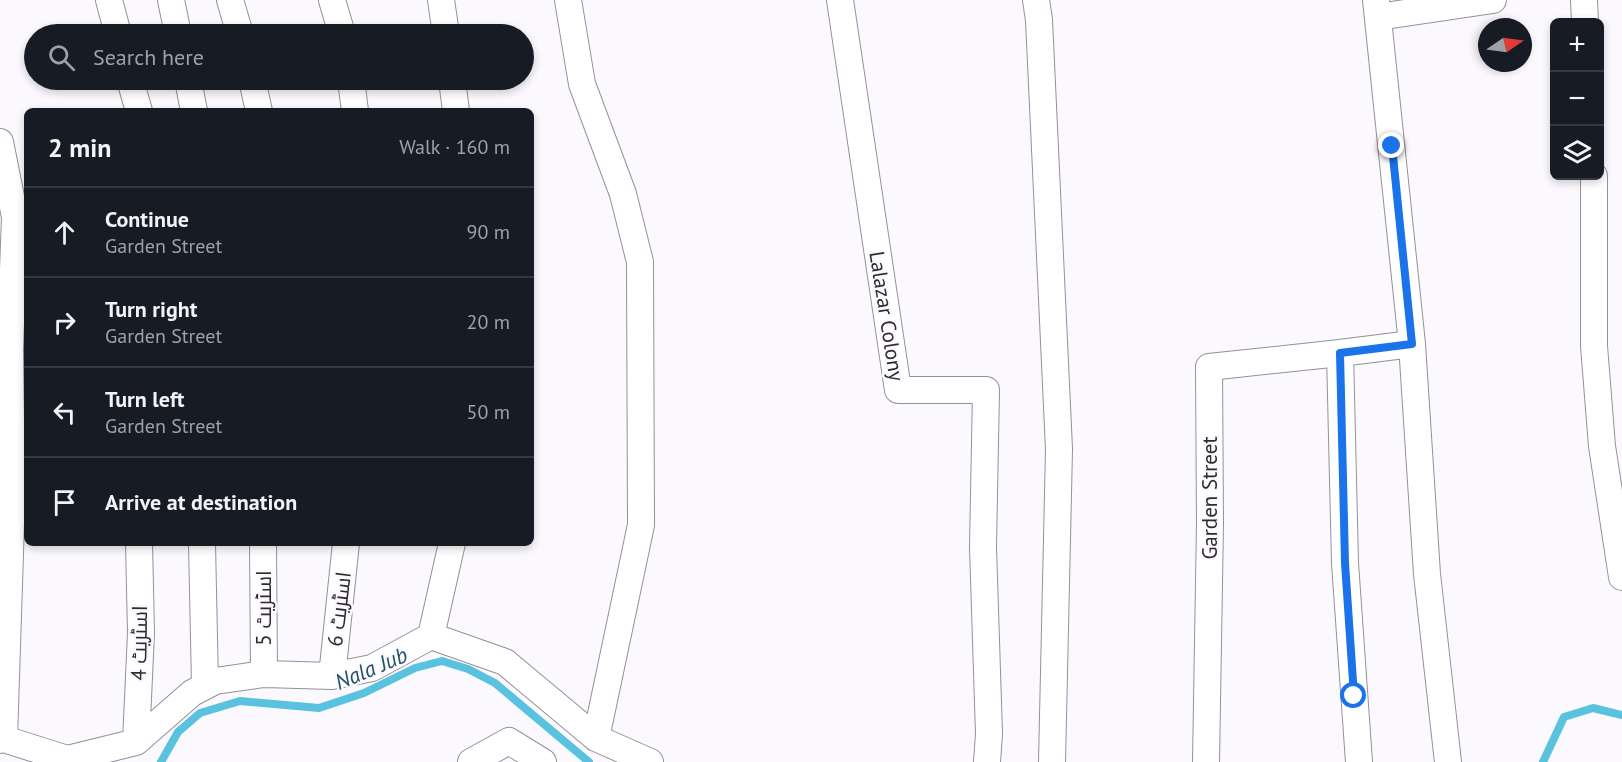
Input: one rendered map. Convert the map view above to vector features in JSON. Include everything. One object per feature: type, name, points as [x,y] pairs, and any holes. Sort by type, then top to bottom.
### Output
[{"type":"street","points":[[109,0],[115,24]]},
{"type":"street","points":[[171,0],[176,24]]},
{"type":"street","points":[[230,0],[237,24]]},
{"type":"street","points":[[332,0],[339,24]]},
{"type":"street","points":[[441,0],[445,24]]},
{"type":"street","points":[[567,0],[582,84],[623,194],[640,262],[641,525],[596,738]]},
{"type":"street","name":"Lalazar Colony","points":[[840,0],[898,390],[986,390],[983,547],[989,734],[987,762]]},
{"type":"street","points":[[1036,0],[1039,20],[1059,449],[1052,762]]},
{"type":"street","points":[[1448,762],[1427,574],[1412,344],[1377,8],[1493,0]]},
{"type":"street","points":[[1584,0],[1585,18]]},
{"type":"street","points":[[133,90],[138,108]]},
{"type":"street","points":[[190,90],[193,108]]},
{"type":"street","points":[[254,90],[258,108]]},
{"type":"street","points":[[352,90],[355,108]]},
{"type":"street","points":[[453,90],[456,108]]},
{"type":"street","points":[[0,142],[15,217],[10,349],[12,492],[2,740],[67,759],[136,742],[176,706],[215,681],[264,674],[332,676],[372,668],[431,636],[505,662],[596,738],[650,762]]},
{"type":"street","points":[[1594,180],[1594,346],[1602,446],[1622,577]]},
{"type":"street","name":"Garden Street","points":[[1206,762],[1210,523],[1209,367],[1412,344]]},
{"type":"street","points":[[1340,353],[1345,563],[1359,762]]},
{"type":"street","name":"اسٹریٹ 4","points":[[136,742],[141,633],[139,546]]},
{"type":"street","points":[[202,546],[205,686]]},
{"type":"street","name":"اسٹریٹ 5","points":[[263,546],[264,674]]},
{"type":"street","name":"اسٹریٹ 6","points":[[332,676],[346,546]]},
{"type":"street","points":[[431,636],[451,546]]},
{"type":"street","points":[[471,762],[509,741],[543,762]]},
{"type":"waterway","name":"Nala Jub","points":[[161,762],[178,732],[200,713],[240,701],[319,708],[364,693],[415,668],[442,661],[468,669],[495,683],[589,762]]},
{"type":"waterway","name":"Nala Jub","points":[[1543,762],[1564,717],[1593,708],[1622,715]]},
{"type":"route","points":[[1354,696],[1345,563],[1340,353],[1412,344],[1392,146]]}]
